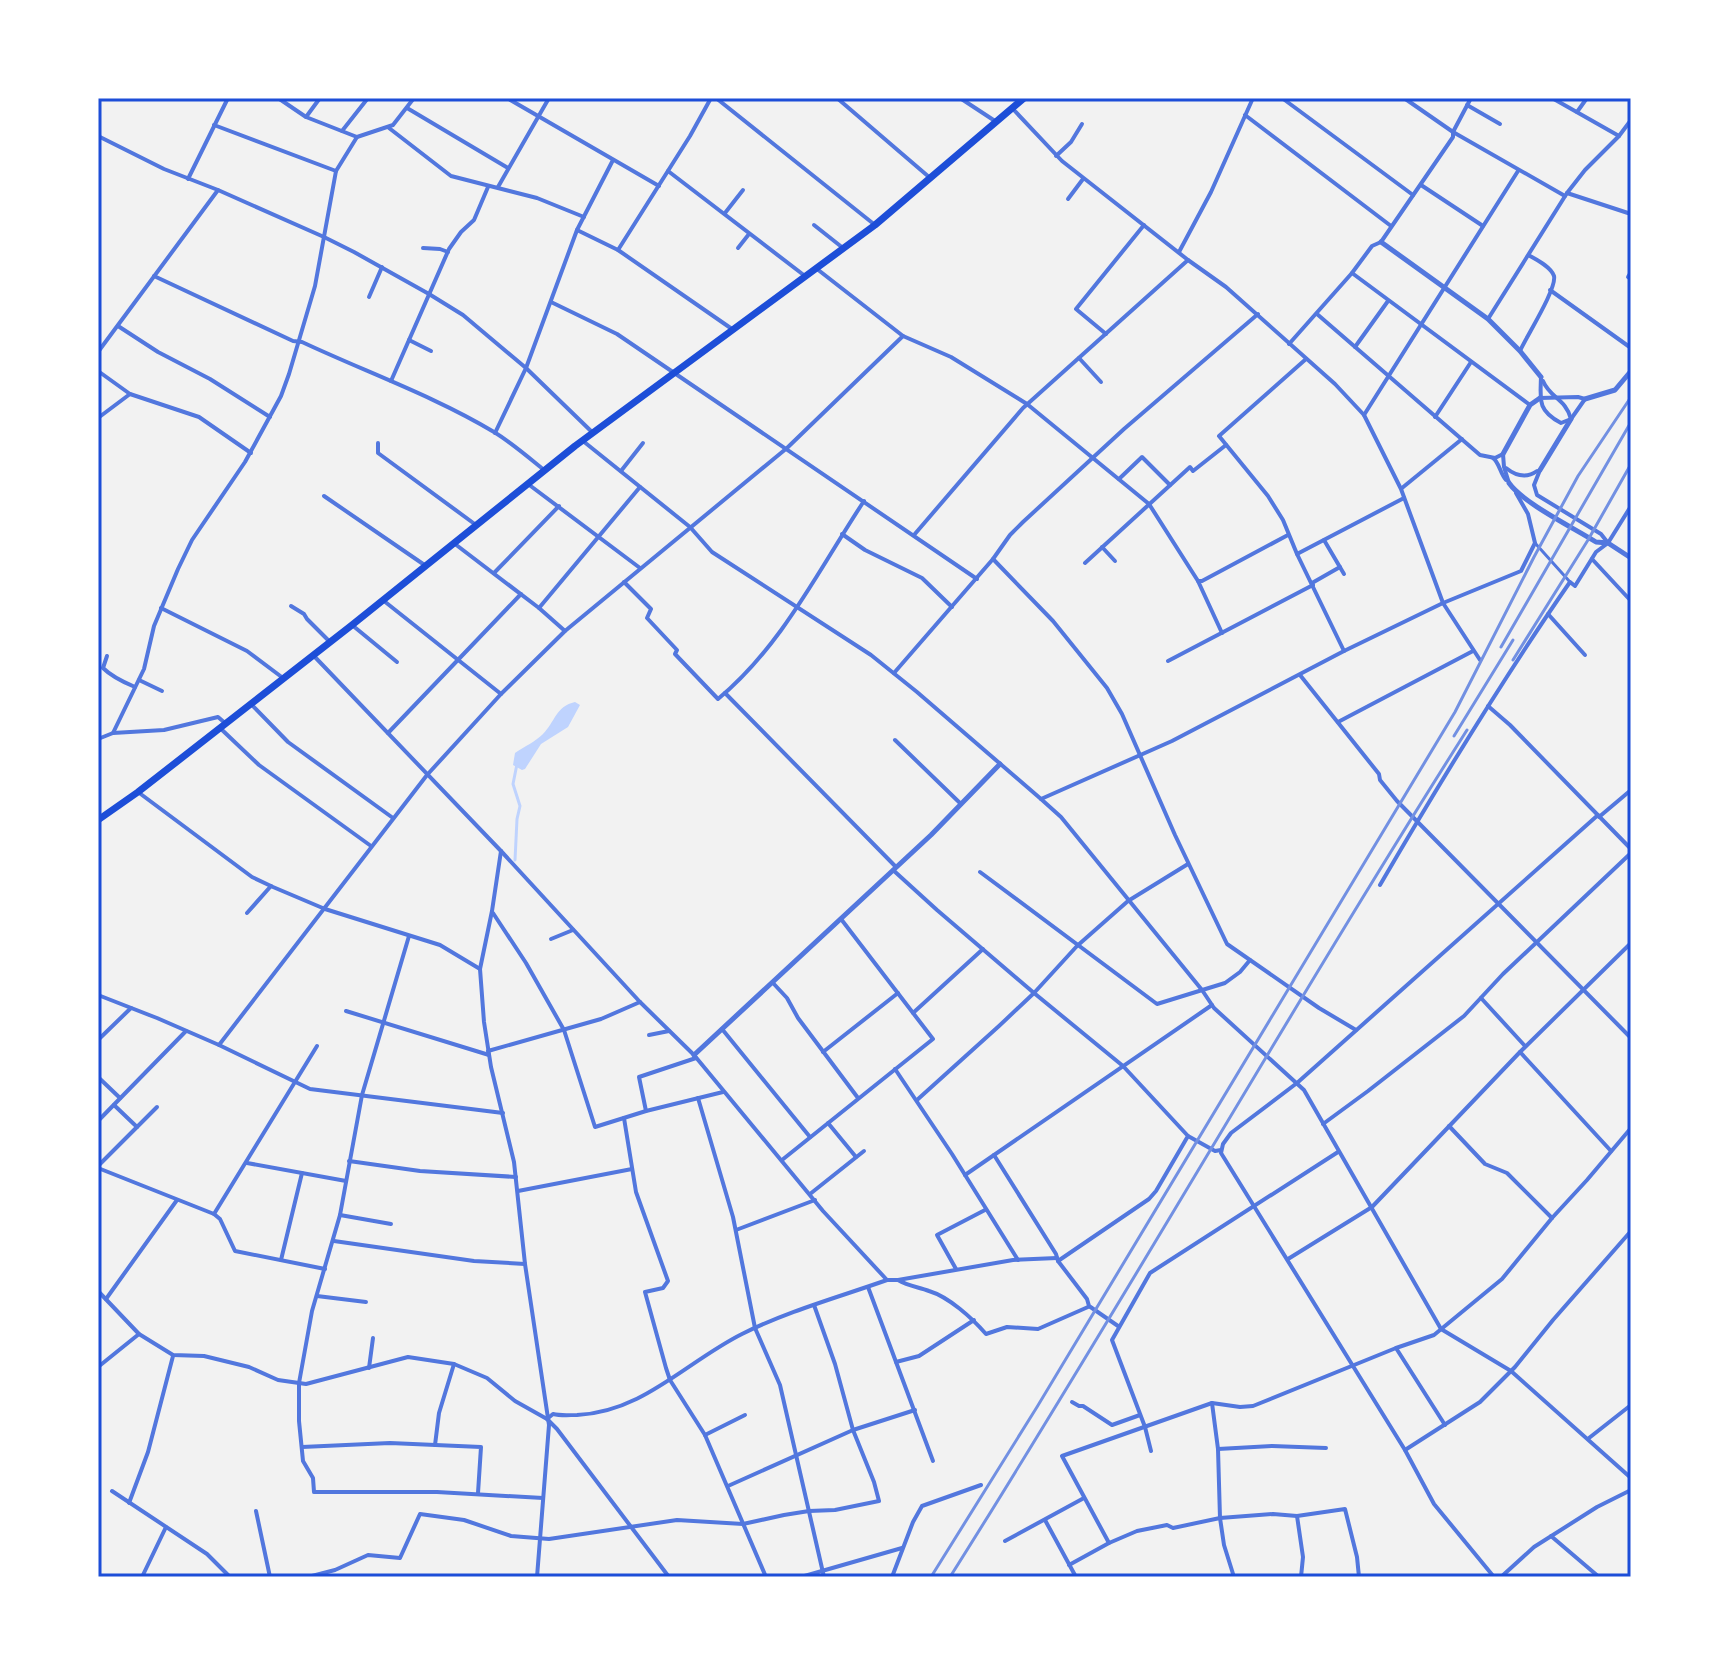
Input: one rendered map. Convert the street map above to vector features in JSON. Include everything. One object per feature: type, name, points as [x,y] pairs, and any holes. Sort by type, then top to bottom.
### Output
[{"type":"main road","points":[[98,820],[352,625],[593,433],[875,225],[1024,98]]},
{"type":"street","points":[[188,179],[228,98]]},
{"type":"street","points":[[278,98],[306,117],[357,137],[389,128],[414,98]]},
{"type":"street","points":[[306,117],[320,98]]},
{"type":"street","points":[[342,131],[368,98]]},
{"type":"street","points":[[507,98],[659,186]]},
{"type":"street","points":[[498,187],[549,98]]},
{"type":"street","points":[[618,250],[713,98],[875,225]]},
{"type":"street","points":[[837,98],[930,178]]},
{"type":"street","points":[[960,98],[995,122]]},
{"type":"street","points":[[1179,252],[1211,192],[1253,98]]},
{"type":"street","points":[[1282,98],[1413,195]]},
{"type":"street","points":[[1404,98],[1518,171],[1566,195],[1631,214]]},
{"type":"street","points":[[1289,344],[1372,246],[1381,242],[1453,137],[1471,98]]},
{"type":"street","points":[[1552,98],[1619,136]]},
{"type":"street","points":[[1577,112],[1587,98]]},
{"type":"street","points":[[1467,105],[1500,124]]},
{"type":"street","points":[[407,108],[508,168]]},
{"type":"street","points":[[1012,108],[1056,156],[1226,287],[1364,415],[1401,489],[1443,603],[1480,660]]},
{"type":"street","points":[[1245,115],[1391,226]]},
{"type":"street","points":[[1488,319],[1566,195],[1631,120]]},
{"type":"street","points":[[1056,156],[1071,142],[1082,124]]},
{"type":"street","points":[[214,125],[336,171]]},
{"type":"street","points":[[389,128],[451,176],[537,198],[584,217]]},
{"type":"street","points":[[98,136],[164,169],[324,237],[429,294],[463,315],[526,368],[593,433]]},
{"type":"street","points":[[113,733],[144,669],[154,626],[192,540],[251,453],[289,374],[315,286],[336,171],[357,137]]},
{"type":"street","points":[[495,433],[526,368],[577,230],[613,160]]},
{"type":"street","points":[[668,171],[805,276]]},
{"type":"street","points":[[1364,415],[1518,171]]},
{"type":"street","points":[[1068,199],[1083,179]]},
{"type":"street","points":[[1421,185],[1483,226]]},
{"type":"street","points":[[391,381],[448,252],[461,232],[474,220],[488,187]]},
{"type":"street","points":[[98,352],[218,190]]},
{"type":"street","points":[[724,214],[743,190]]},
{"type":"street","points":[[814,225],[843,248]]},
{"type":"street","points":[[1106,334],[1076,309],[1144,225]]},
{"type":"street","points":[[577,230],[618,250],[732,329]]},
{"type":"street","points":[[738,248],[749,234]]},
{"type":"street","points":[[1381,242],[1488,319],[1520,351],[1541,377],[1546,389],[1567,408],[1571,419]]},
{"type":"street","points":[[423,248],[448,252]]},
{"type":"street","points":[[1520,351],[1554,278],[1530,256]]},
{"type":"street","points":[[914,535],[1027,404],[1188,260]]},
{"type":"street","points":[[369,297],[382,267]]},
{"type":"street","points":[[817,268],[903,336],[951,357],[1027,404],[1149,504],[1198,581],[1222,633]]},
{"type":"street","points":[[1631,272],[1628,277],[1631,279]]},
{"type":"street","points":[[1352,273],[1530,405]]},
{"type":"street","points":[[154,276],[451,409],[517,447],[545,471]]},
{"type":"street","points":[[1550,290],[1631,348]]},
{"type":"street","points":[[1355,347],[1388,301]]},
{"type":"street","points":[[551,302],[617,334],[977,579]]},
{"type":"street","points":[[894,673],[977,579],[1010,535],[1135,419],[1258,314]]},
{"type":"street","points":[[1317,314],[1480,455],[1495,458],[1503,454]]},
{"type":"street","points":[[118,326],[270,418]]},
{"type":"street","points":[[219,1045],[427,775],[501,694],[565,631],[623,581],[787,448],[903,336]]},
{"type":"street","points":[[409,340],[431,351]]},
{"type":"street","points":[[1079,358],[1101,382]]},
{"type":"street","points":[[1306,359],[1219,436],[1268,496],[1283,520],[1344,651]]},
{"type":"street","points":[[1435,417],[1471,362]]},
{"type":"street","points":[[98,371],[130,394],[199,417],[251,453]]},
{"type":"street","points":[[1509,483],[1503,454],[1530,405],[1540,398],[1585,399],[1615,390],[1631,371]]},
{"type":"street","points":[[1541,377],[1540,398],[1548,416],[1561,423],[1571,419]]},
{"type":"street","points":[[98,418],[130,394]]},
{"type":"street","points":[[1585,399],[1540,470],[1534,485],[1537,495],[1601,534],[1608,543],[1631,558]]},
{"type":"street","points":[[1401,489],[1462,439]]},
{"type":"street","points":[[583,441],[690,527],[712,552],[859,646],[894,673],[1061,817],[1212,1005],[1304,1090],[1441,1329],[1511,1371],[1631,1478]]},
{"type":"street","points":[[378,443],[378,453],[476,525]]},
{"type":"street","points":[[621,471],[643,443]]},
{"type":"street","points":[[1085,563],[1190,467],[1193,471],[1226,445]]},
{"type":"street","points":[[1119,479],[1142,457],[1170,485]]},
{"type":"street","points":[[1490,457],[1495,459],[1500,472],[1528,514],[1535,543],[1575,586],[1631,506]]},
{"type":"street","points":[[1504,467],[1519,476],[1540,470]]},
{"type":"street","points":[[528,484],[640,568]]},
{"type":"street","points":[[539,608],[640,487]]},
{"type":"street","points":[[1514,490],[1596,542],[1608,543]]},
{"type":"street","points":[[324,496],[426,566]]},
{"type":"street","points":[[1297,554],[1404,498]]},
{"type":"street","points":[[623,581],[651,609],[647,618],[677,650],[675,654],[718,699],[760,659],[864,501]]},
{"type":"street","points":[[494,573],[559,506]]},
{"type":"street","points":[[842,534],[865,550],[922,578],[952,607]]},
{"type":"street","points":[[1198,581],[1288,535]]},
{"type":"street","points":[[1324,540],[1344,574]]},
{"type":"street","points":[[1041,799],[1202,727],[1344,651],[1443,603],[1521,571],[1535,543]]},
{"type":"street","points":[[455,544],[565,631]]},
{"type":"street","points":[[1102,547],[1115,561]]},
{"type":"street","points":[[1592,558],[1631,601]]},
{"type":"street","points":[[993,559],[1053,621],[1107,688],[1122,714],[1227,944],[1356,1030]]},
{"type":"street","points":[[1168,661],[1340,567]]},
{"type":"street","points":[[1380,885],[1453,759],[1570,582]]},
{"type":"street","points":[[388,733],[521,594]]},
{"type":"street","points":[[382,600],[501,694]]},
{"type":"street","points":[[291,606],[304,614],[330,642]]},
{"type":"street","points":[[161,608],[247,651],[283,678]]},
{"type":"street","points":[[1548,614],[1585,655]]},
{"type":"street","points":[[352,625],[397,662]]},
{"type":"street","points":[[1338,722],[1473,651]]},
{"type":"street","points":[[313,655],[640,1002],[695,1056],[815,1200],[887,1280]]},
{"type":"street","points":[[107,656],[105,671],[135,687]]},
{"type":"street","points":[[1300,675],[1397,801],[1631,1038]]},
{"type":"street","points":[[139,680],[162,691]]},
{"type":"street","points":[[725,693],[937,910],[1123,1066],[1188,1136],[1215,1151],[1222,1149]]},
{"type":"street","points":[[251,703],[288,742],[393,818]]},
{"type":"street","points":[[1323,1124],[1453,1026],[1631,851],[1488,706]]},
{"type":"street","points":[[98,739],[113,733],[164,730],[218,717],[259,765],[371,846]]},
{"type":"street","points":[[895,740],[961,804]]},
{"type":"street","points":[[646,1111],[639,1077],[695,1056],[895,868],[1000,764]]},
{"type":"street","points":[[1494,1577],[1434,1504],[1405,1450],[1221,1153],[1231,1133],[1297,1083],[1631,790]]},
{"type":"street","points":[[138,792],[252,877],[325,909],[440,945],[480,969]]},
{"type":"street","points":[[501,851],[480,969],[489,1053],[516,1177],[525,1264],[549,1425],[537,1577]]},
{"type":"street","points":[[917,1100],[1034,993],[1077,946],[1128,901],[1188,864]]},
{"type":"street","points":[[980,872],[1157,1004],[1225,983],[1240,972],[1250,959]]},
{"type":"street","points":[[247,913],[271,886]]},
{"type":"street","points":[[492,911],[564,1030],[595,1127],[725,1092]]},
{"type":"street","points":[[782,1160],[933,1039],[841,919]]},
{"type":"street","points":[[551,939],[573,930]]},
{"type":"street","points":[[409,936],[362,1095],[334,1241],[312,1311],[299,1383],[303,1461],[313,1478],[314,1492],[478,1493],[543,1498]]},
{"type":"street","points":[[1288,1259],[1372,1207],[1525,1046],[1631,943]]},
{"type":"street","points":[[913,1013],[983,949]]},
{"type":"street","points":[[773,983],[858,1098]]},
{"type":"street","points":[[823,1052],[898,993]]},
{"type":"street","points":[[98,995],[219,1045],[294,1082],[322,1091],[503,1113]]},
{"type":"street","points":[[1481,998],[1525,1046]]},
{"type":"street","points":[[346,1011],[489,1053],[601,1019],[640,1002]]},
{"type":"street","points":[[965,1175],[1212,1005]]},
{"type":"street","points":[[98,1040],[131,1008]]},
{"type":"street","points":[[722,1029],[810,1137]]},
{"type":"street","points":[[98,1121],[187,1031]]},
{"type":"street","points":[[649,1035],[669,1031]]},
{"type":"street","points":[[214,1214],[317,1046]]},
{"type":"street","points":[[1520,1052],[1611,1151]]},
{"type":"street","points":[[895,1069],[1018,1260]]},
{"type":"street","points":[[98,1077],[120,1098]]},
{"type":"street","points":[[698,1098],[736,1230],[755,1328],[780,1385],[824,1574]]},
{"type":"street","points":[[114,1105],[137,1127]]},
{"type":"street","points":[[157,1107],[98,1167],[214,1214],[220,1219],[235,1251],[325,1269]]},
{"type":"street","points":[[624,1118],[632,1169],[645,1220],[668,1281],[663,1288],[645,1292],[670,1380],[705,1435],[766,1577]]},
{"type":"street","points":[[828,1123],[856,1157]]},
{"type":"street","points":[[1449,1126],[1485,1164],[1507,1173],[1552,1218]]},
{"type":"street","points":[[1109,1543],[1062,1456],[1212,1403],[1253,1406],[1434,1335],[1495,1287],[1631,1128]]},
{"type":"street","points":[[547,1419],[553,1414],[587,1414],[631,1403],[722,1345],[755,1328],[887,1280],[1018,1260],[1058,1260],[1149,1199],[1188,1136]]},
{"type":"street","points":[[810,1194],[864,1151]]},
{"type":"street","points":[[1151,1451],[1112,1340],[1150,1273],[1338,1152]]},
{"type":"street","points":[[994,1155],[1089,1306],[1118,1326]]},
{"type":"street","points":[[349,1161],[420,1171],[516,1177]]},
{"type":"street","points":[[247,1163],[346,1181]]},
{"type":"street","points":[[518,1191],[632,1169]]},
{"type":"street","points":[[281,1260],[302,1173]]},
{"type":"street","points":[[106,1299],[177,1200]]},
{"type":"street","points":[[736,1230],[815,1200]]},
{"type":"street","points":[[956,1269],[937,1235],[986,1210]]},
{"type":"street","points":[[340,1215],[391,1224]]},
{"type":"street","points":[[1405,1450],[1480,1402],[1511,1371],[1631,1231]]},
{"type":"street","points":[[334,1241],[474,1261],[525,1264]]},
{"type":"street","points":[[898,1280],[932,1291],[962,1310],[986,1334],[1007,1327],[1038,1329],[1089,1306]]},
{"type":"street","points":[[868,1287],[933,1461]]},
{"type":"street","points":[[98,1291],[139,1334],[173,1355],[204,1356],[249,1367],[278,1380],[306,1384],[408,1357],[454,1364],[487,1378],[557,1429],[669,1577]]},
{"type":"street","points":[[317,1296],[366,1302]]},
{"type":"street","points":[[308,1577],[335,1570],[368,1555],[400,1558],[420,1514],[464,1520],[511,1536],[540,1539],[677,1520],[743,1524],[879,1501],[814,1305]]},
{"type":"street","points":[[895,1362],[919,1356],[974,1320]]},
{"type":"street","points":[[98,1367],[139,1334]]},
{"type":"street","points":[[369,1368],[373,1338]]},
{"type":"street","points":[[1396,1348],[1445,1425]]},
{"type":"street","points":[[129,1503],[148,1452],[173,1355]]},
{"type":"street","points":[[435,1445],[439,1413],[454,1364]]},
{"type":"street","points":[[1072,1402],[1112,1425],[1140,1415]]},
{"type":"street","points":[[1212,1403],[1218,1449],[1220,1518],[1234,1577]]},
{"type":"street","points":[[1588,1439],[1631,1405]]},
{"type":"street","points":[[728,1486],[853,1430],[915,1410]]},
{"type":"street","points":[[705,1435],[745,1415]]},
{"type":"street","points":[[302,1447],[390,1443],[481,1447],[478,1493]]},
{"type":"street","points":[[1218,1449],[1272,1446],[1326,1448]]},
{"type":"street","points":[[892,1577],[922,1506],[981,1485]]},
{"type":"street","points":[[1505,1576],[1525,1554],[1551,1536],[1631,1490]]},
{"type":"street","points":[[112,1491],[207,1554],[230,1577]]},
{"type":"street","points":[[1005,1541],[1084,1498]]},
{"type":"street","points":[[1069,1565],[1137,1531],[1167,1525],[1173,1528],[1220,1518],[1273,1514],[1297,1516],[1345,1509],[1359,1577]]},
{"type":"street","points":[[256,1511],[270,1577]]},
{"type":"street","points":[[1297,1516],[1303,1557],[1301,1577]]},
{"type":"street","points":[[1045,1520],[1076,1577]]},
{"type":"street","points":[[142,1577],[166,1527]]},
{"type":"street","points":[[1551,1536],[1599,1577]]},
{"type":"street","points":[[801,1577],[824,1574],[902,1548]]},
{"type":"water","points":[[575,702],[580,705],[568,727],[541,744],[525,769],[513,765],[515,753],[540,737],[564,707]]},
{"type":"waterway","points":[[515,860],[520,806],[513,784],[517,764]]},
{"type":"railway","points":[[931,1577],[1037,1407],[1455,712],[1578,476],[1631,397]]},
{"type":"railway","points":[[1501,647],[1631,422]]},
{"type":"railway","points":[[1513,660],[1631,464]]},
{"type":"railway","points":[[1454,736],[1513,640]]},
{"type":"railway","points":[[950,1577],[1467,730]]}]
